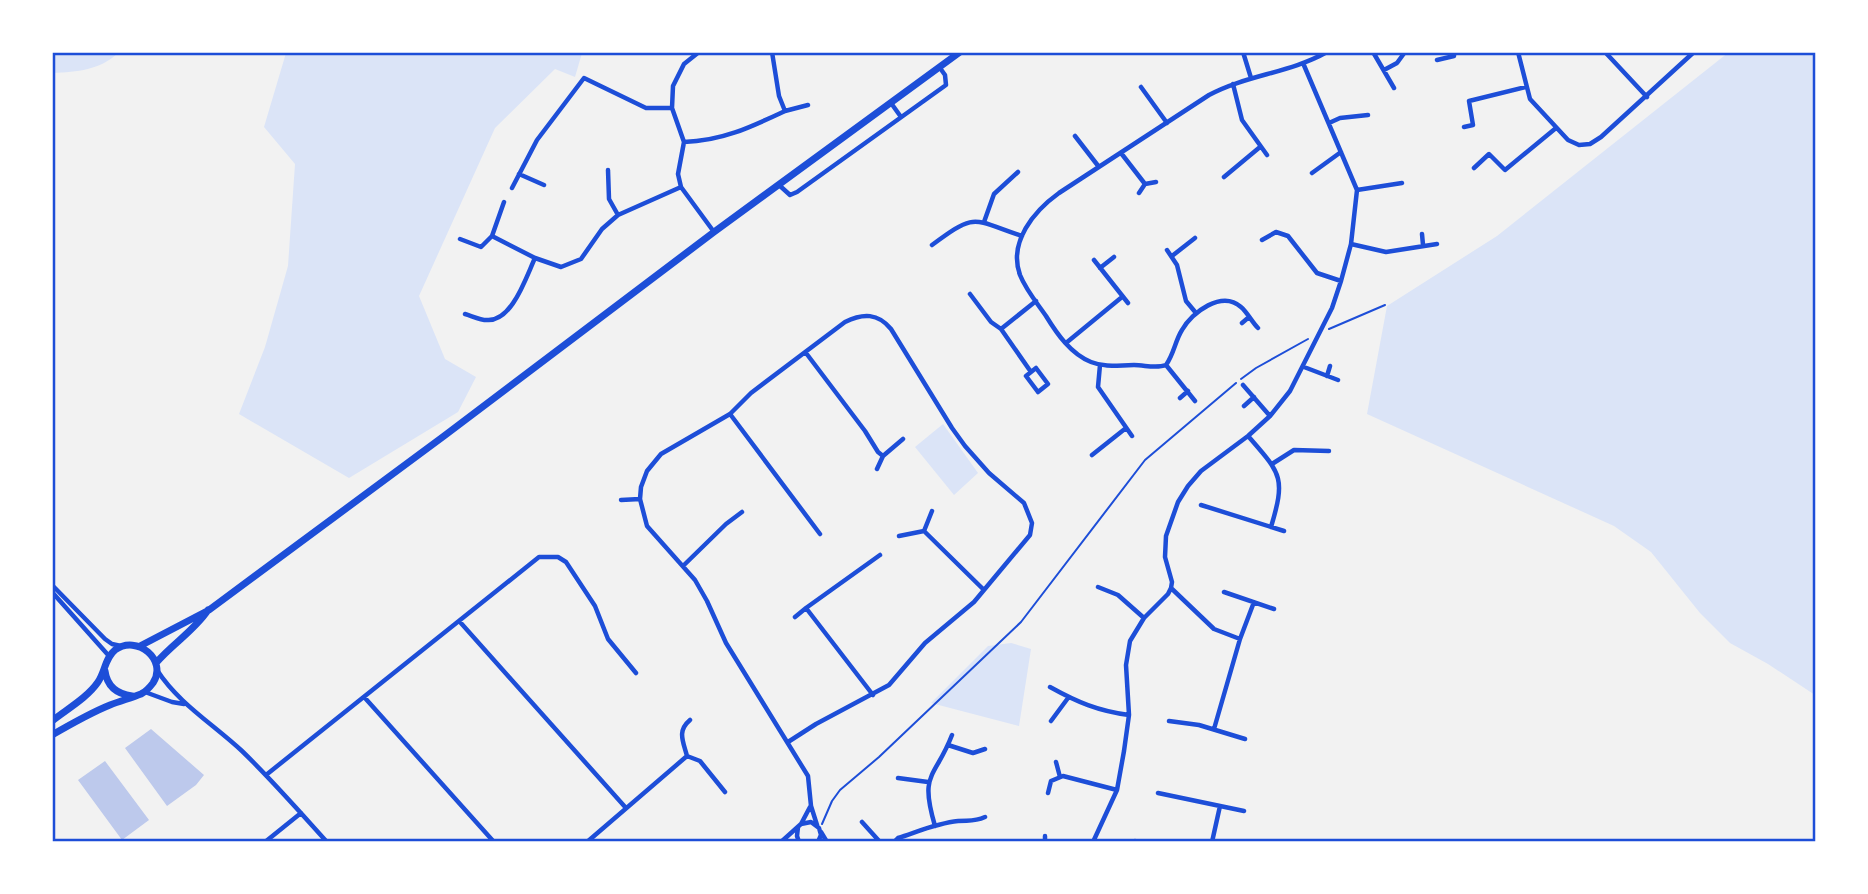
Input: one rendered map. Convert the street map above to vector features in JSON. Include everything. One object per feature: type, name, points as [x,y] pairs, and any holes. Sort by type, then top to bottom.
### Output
[{"type":"highway","points":[[52,721],[94,688],[109,656],[122,646],[140,646],[209,610],[714,232],[960,52]]},
{"type":"highway","points":[[52,735],[108,705],[145,692],[153,684],[156,666],[169,648],[199,623],[209,610]]},
{"type":"highway","points":[[140,646],[147,650],[156,666]]},
{"type":"highway","points":[[105,667],[112,688],[133,696]]},
{"type":"street","points":[[699,52],[684,64],[677,75],[673,86],[672,108],[684,142],[678,174],[681,187],[714,232]]},
{"type":"street","points":[[772,52],[779,96],[785,111]]},
{"type":"street","points":[[1243,52],[1251,78]]},
{"type":"street","points":[[1258,328],[1241,307],[1222,300],[1196,313],[1180,332],[1166,365],[1100,365],[1077,354],[1066,343],[1036,301],[1018,269],[1018,248],[1033,217],[1049,200],[1209,95],[1233,84],[1303,63],[1327,52]]},
{"type":"street","points":[[1373,52],[1394,88]]},
{"type":"street","points":[[1384,70],[1397,63],[1405,52]]},
{"type":"street","points":[[1437,60],[1454,56],[1454,52]]},
{"type":"street","points":[[1518,52],[1530,99],[1568,141],[1579,145],[1590,144],[1647,97],[1694,52]]},
{"type":"street","points":[[1605,52],[1647,97]]},
{"type":"street","points":[[1093,842],[1117,790],[1129,715],[1126,665],[1130,641],[1144,618],[1171,588],[1166,536],[1178,502],[1201,471],[1248,436],[1270,416],[1290,391],[1332,308],[1351,244],[1357,190],[1303,63]]},
{"type":"street","points":[[779,185],[790,195],[797,192],[946,85],[945,75],[940,68]]},
{"type":"street","points":[[512,188],[537,140],[584,78],[646,108],[672,108]]},
{"type":"street","points":[[1233,84],[1242,120],[1267,155]]},
{"type":"street","points":[[1464,127],[1473,125],[1469,101],[1526,87]]},
{"type":"street","points":[[1141,88],[1167,123]]},
{"type":"street","points":[[891,103],[901,117]]},
{"type":"street","points":[[684,142],[718,139],[736,134],[785,111],[808,104]]},
{"type":"street","points":[[1329,123],[1340,118],[1368,115]]},
{"type":"street","points":[[1475,168],[1489,154],[1505,170],[1556,128]]},
{"type":"street","points":[[1075,136],[1099,167]]},
{"type":"street","points":[[1223,177],[1260,147]]},
{"type":"street","points":[[1312,173],[1341,152]]},
{"type":"street","points":[[1121,153],[1145,184]]},
{"type":"street","points":[[608,170],[610,198],[618,215]]},
{"type":"street","points":[[984,222],[994,194],[1018,172]]},
{"type":"street","points":[[519,174],[544,185]]},
{"type":"street","points":[[1392,177],[1392,184]]},
{"type":"street","points":[[1139,193],[1145,184],[1156,181]]},
{"type":"street","points":[[1357,190],[1402,183]]},
{"type":"street","points":[[492,236],[535,258],[562,267],[581,259],[602,229],[618,215],[681,187]]},
{"type":"street","points":[[460,239],[481,247],[492,236],[504,201]]},
{"type":"street","points":[[932,244],[962,223],[971,220],[1022,236]]},
{"type":"street","points":[[1262,240],[1276,232],[1288,236],[1317,273],[1341,281]]},
{"type":"street","points":[[1422,234],[1423,245]]},
{"type":"street","points":[[1172,256],[1195,238]]},
{"type":"street","points":[[1351,244],[1386,252],[1437,244]]},
{"type":"street","points":[[1167,250],[1180,274],[1186,301],[1196,313]]},
{"type":"street","points":[[1100,268],[1114,257]]},
{"type":"street","points":[[465,314],[487,320],[499,318],[508,312],[535,258]]},
{"type":"street","points":[[1094,260],[1128,303]]},
{"type":"street","points":[[970,293],[991,322],[1001,329],[1031,372]]},
{"type":"street","points":[[1066,343],[1122,296]]},
{"type":"street","points":[[1001,329],[1036,301]]},
{"type":"street","points":[[788,742],[888,685],[925,643],[984,590],[1030,535],[1032,523],[1024,503],[980,464],[952,428],[891,330],[878,318],[867,315],[855,317],[751,393],[730,414],[661,454],[647,471],[640,499],[647,526],[683,566],[708,601],[726,643],[808,776],[811,806],[827,842]]},
{"type":"street","points":[[1242,323],[1249,317]]},
{"type":"street","points":[[806,353],[883,456]]},
{"type":"street","points":[[1100,365],[1098,387],[1132,436]]},
{"type":"street","points":[[1166,365],[1195,401]]},
{"type":"street","points":[[1327,376],[1330,366]]},
{"type":"street","points":[[1304,367],[1338,380]]},
{"type":"street","points":[[1036,368],[1048,384],[1038,392],[1026,376],[1031,372],[1036,368]]},
{"type":"street","points":[[1243,385],[1270,416]]},
{"type":"street","points":[[1180,398],[1188,391]]},
{"type":"street","points":[[1244,406],[1254,397]]},
{"type":"street","points":[[730,414],[820,534]]},
{"type":"street","points":[[1092,455],[1126,428]]},
{"type":"street","points":[[1248,436],[1279,476],[1281,486],[1271,527]]},
{"type":"street","points":[[877,469],[883,456],[903,439]]},
{"type":"street","points":[[1272,464],[1294,450],[1329,451]]},
{"type":"street","points":[[621,500],[640,499]]},
{"type":"street","points":[[1201,505],[1284,530]]},
{"type":"street","points":[[924,531],[932,511]]},
{"type":"street","points":[[683,566],[742,512]]},
{"type":"street","points":[[924,531],[984,590]]},
{"type":"street","points":[[899,536],[924,531]]},
{"type":"street","points":[[795,617],[880,555]]},
{"type":"street","points":[[266,775],[539,557],[558,556],[566,562],[595,606],[608,639],[636,673]]},
{"type":"street","points":[[52,585],[105,639],[122,646]]},
{"type":"street","points":[[1098,587],[1118,595],[1144,618]]},
{"type":"street","points":[[1171,588],[1214,629],[1240,639]]},
{"type":"street","points":[[52,592],[109,656]]},
{"type":"street","points":[[1224,592],[1274,609]]},
{"type":"street","points":[[1214,729],[1240,639],[1254,602]]},
{"type":"street","points":[[807,608],[873,695]]},
{"type":"street","points":[[460,622],[626,808]]},
{"type":"street","points":[[156,666],[184,704],[204,717],[266,775],[327,842]]},
{"type":"street","points":[[1051,687],[1068,698],[1103,712],[1129,715]]},
{"type":"street","points":[[145,692],[184,704]]},
{"type":"street","points":[[365,698],[494,842]]},
{"type":"street","points":[[1051,721],[1068,698]]},
{"type":"street","points":[[687,756],[681,734],[682,726],[690,720]]},
{"type":"street","points":[[1169,721],[1214,729],[1245,739]]},
{"type":"street","points":[[935,826],[928,797],[928,782],[952,735]]},
{"type":"street","points":[[948,745],[973,753],[985,749]]},
{"type":"street","points":[[587,842],[687,756]]},
{"type":"street","points":[[687,756],[699,761],[725,792]]},
{"type":"street","points":[[1056,762],[1060,777]]},
{"type":"street","points":[[1048,793],[1051,781],[1070,776],[1117,790]]},
{"type":"street","points":[[898,778],[928,782]]},
{"type":"street","points":[[1158,793],[1244,811]]},
{"type":"street","points":[[781,842],[799,825],[811,806]]},
{"type":"street","points":[[1212,842],[1220,806]]},
{"type":"street","points":[[265,842],[301,814]]},
{"type":"street","points":[[894,842],[898,838],[935,826],[959,821],[972,822],[985,817]]},
{"type":"street","points":[[799,825],[811,822],[819,828]]},
{"type":"street","points":[[862,822],[880,842]]},
{"type":"street","points":[[799,825],[799,842]]},
{"type":"street","points":[[818,842],[819,828]]},
{"type":"path","points":[[819,828],[840,790],[879,757],[1021,622],[1145,460],[1256,368],[1319,334],[1385,305]]},
{"type":"shaded area","points":[[53,52],[118,53],[96,67],[53,73]]},
{"type":"shaded area","points":[[1729,52],[1815,53],[1815,695],[1730,643],[1700,613],[1651,552],[1614,526],[1367,414],[1387,306],[1497,236]]},
{"type":"shaded area","points":[[286,53],[582,53],[575,77],[555,69],[495,128],[419,296],[445,359],[476,377],[458,412],[349,478],[239,414],[265,347],[288,266],[295,164],[264,127]]},
{"type":"shaded area","points":[[943,424],[978,473],[954,495],[915,447]]},
{"type":"shaded area","points":[[1011,643],[1031,649],[1019,726],[931,703],[988,646]]},
{"type":"building","points":[[151,729],[204,775],[196,785],[167,806],[125,748]]},
{"type":"building","points":[[105,761],[149,820],[122,840],[78,780]]}]
